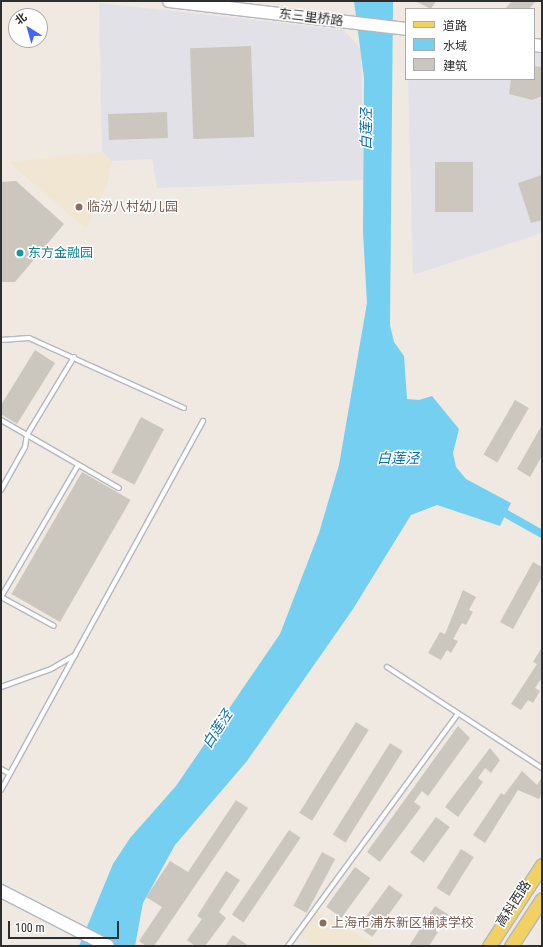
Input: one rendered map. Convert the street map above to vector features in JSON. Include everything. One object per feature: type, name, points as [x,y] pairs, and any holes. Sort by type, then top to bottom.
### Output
[{"type":"main road","name":"高科西路","points":[[489,946],[542,864]]},
{"type":"main road","name":"高科西路","points":[[511,946],[542,899]]},
{"type":"street","name":"东三里桥路","points":[[169,1],[405,29]]},
{"type":"street","points":[[1,891],[108,946]]},
{"type":"lane","points":[[1,340],[29,338],[74,357],[184,408]]},
{"type":"lane","points":[[1,490],[27,435],[74,357]]},
{"type":"lane","points":[[1,420],[119,488]]},
{"type":"lane","points":[[1,790],[203,421]]},
{"type":"lane","points":[[54,626],[1,597],[78,464]]},
{"type":"lane","points":[[1,687],[51,669],[76,655]]},
{"type":"lane","points":[[387,667],[542,768]]},
{"type":"lane","points":[[288,946],[458,714]]},
{"type":"lane","points":[[1,769],[10,774]]},
{"type":"shaded area","points":[[99,3],[344,30],[361,49],[364,180],[157,188],[152,159],[112,161],[102,152]]},
{"type":"shaded area","points":[[535,53],[542,54],[542,233],[413,275],[408,80],[535,80]]},
{"type":"shaded area","name":"临汾八村幼儿园","points":[[102,152],[112,161],[107,185],[86,229],[9,162]]},
{"type":"shaded area","name":"上海市浦东新区辅读学校","points":[[317,911],[377,946],[316,946],[300,935]]},
{"type":"water","name":"白莲泾","points":[[354,1],[393,1],[390,325],[394,342],[404,356],[407,399],[419,400],[432,396],[459,429],[453,453],[456,467],[466,479],[511,503],[500,526],[437,505],[411,515],[353,609],[247,761],[175,845],[143,903],[135,946],[79,946],[113,864],[130,838],[176,786],[280,634],[319,533],[339,465],[367,303],[363,232],[364,78]]},
{"type":"building","points":[[415,1],[436,1],[432,8]]},
{"type":"building","points":[[512,1],[536,1],[530,8],[506,8]]},
{"type":"building","points":[[251,46],[254,137],[193,139],[190,48]]},
{"type":"building","points":[[535,66],[542,67],[542,96],[532,100],[509,94],[511,80],[535,80]]},
{"type":"building","points":[[167,112],[168,138],[109,140],[108,114]]},
{"type":"building","points":[[435,162],[473,162],[473,212],[435,212]]},
{"type":"building","points":[[542,175],[542,220],[531,223],[518,183]]},
{"type":"building","name":"东方金融园","points":[[16,181],[64,224],[15,282],[1,282],[1,182]]},
{"type":"building","points":[[35,350],[55,363],[17,424],[1,414],[1,405]]},
{"type":"building","points":[[515,400],[529,408],[497,463],[484,455]]},
{"type":"building","points":[[141,417],[164,429],[134,485],[111,473]]},
{"type":"building","points":[[542,425],[542,456],[530,477],[517,469]]},
{"type":"building","points":[[82,472],[130,500],[60,622],[12,594]]},
{"type":"building","points":[[533,562],[542,567],[542,577],[513,629],[500,622]]},
{"type":"building","points":[[463,590],[476,597],[469,610],[473,612],[466,625],[462,623],[453,639],[458,641],[451,653],[447,650],[441,660],[428,653],[440,632],[445,634]]},
{"type":"building","points":[[542,647],[542,678],[535,688],[540,691],[533,703],[528,700],[521,710],[511,704],[537,664],[533,662]]},
{"type":"building","points":[[356,722],[369,730],[312,821],[299,813]]},
{"type":"building","points":[[458,726],[470,738],[428,796],[422,791],[414,802],[421,807],[380,862],[367,852]]},
{"type":"building","points":[[390,743],[403,751],[345,843],[333,835]]},
{"type":"building","points":[[490,748],[500,760],[491,773],[485,768],[478,778],[483,782],[458,817],[445,807]]},
{"type":"building","points":[[522,771],[537,785],[542,777],[542,794],[539,799],[518,790],[485,843],[473,835],[501,793],[504,795]]},
{"type":"building","points":[[236,800],[248,808],[154,946],[146,946],[139,941],[162,907],[146,897],[170,861],[188,872]]},
{"type":"building","points":[[436,817],[450,827],[424,863],[410,853]]},
{"type":"building","points":[[289,830],[301,838],[244,922],[232,915]]},
{"type":"building","points":[[461,849],[474,857],[449,896],[437,888]]},
{"type":"building","points":[[322,852],[335,859],[307,913],[293,906]]},
{"type":"building","points":[[355,867],[370,878],[342,918],[326,907]]},
{"type":"building","points":[[226,871],[240,880],[219,912],[226,918],[205,946],[195,946],[187,940],[202,919],[197,916]]},
{"type":"building","points":[[389,885],[403,895],[372,937],[358,927]]},
{"type":"building","points":[[435,906],[449,915],[429,946],[409,946]]},
{"type":"building","points":[[233,935],[249,946],[225,946]]},
{"type":"waterway","points":[[496,508],[542,534]]},
{"type":"place","name":"临汾八村幼儿园","points":[[79,207]]},
{"type":"place","name":"东方金融园","points":[[20,253]]},
{"type":"place","name":"上海市浦东新区辅读学校","points":[[323,923]]}]
